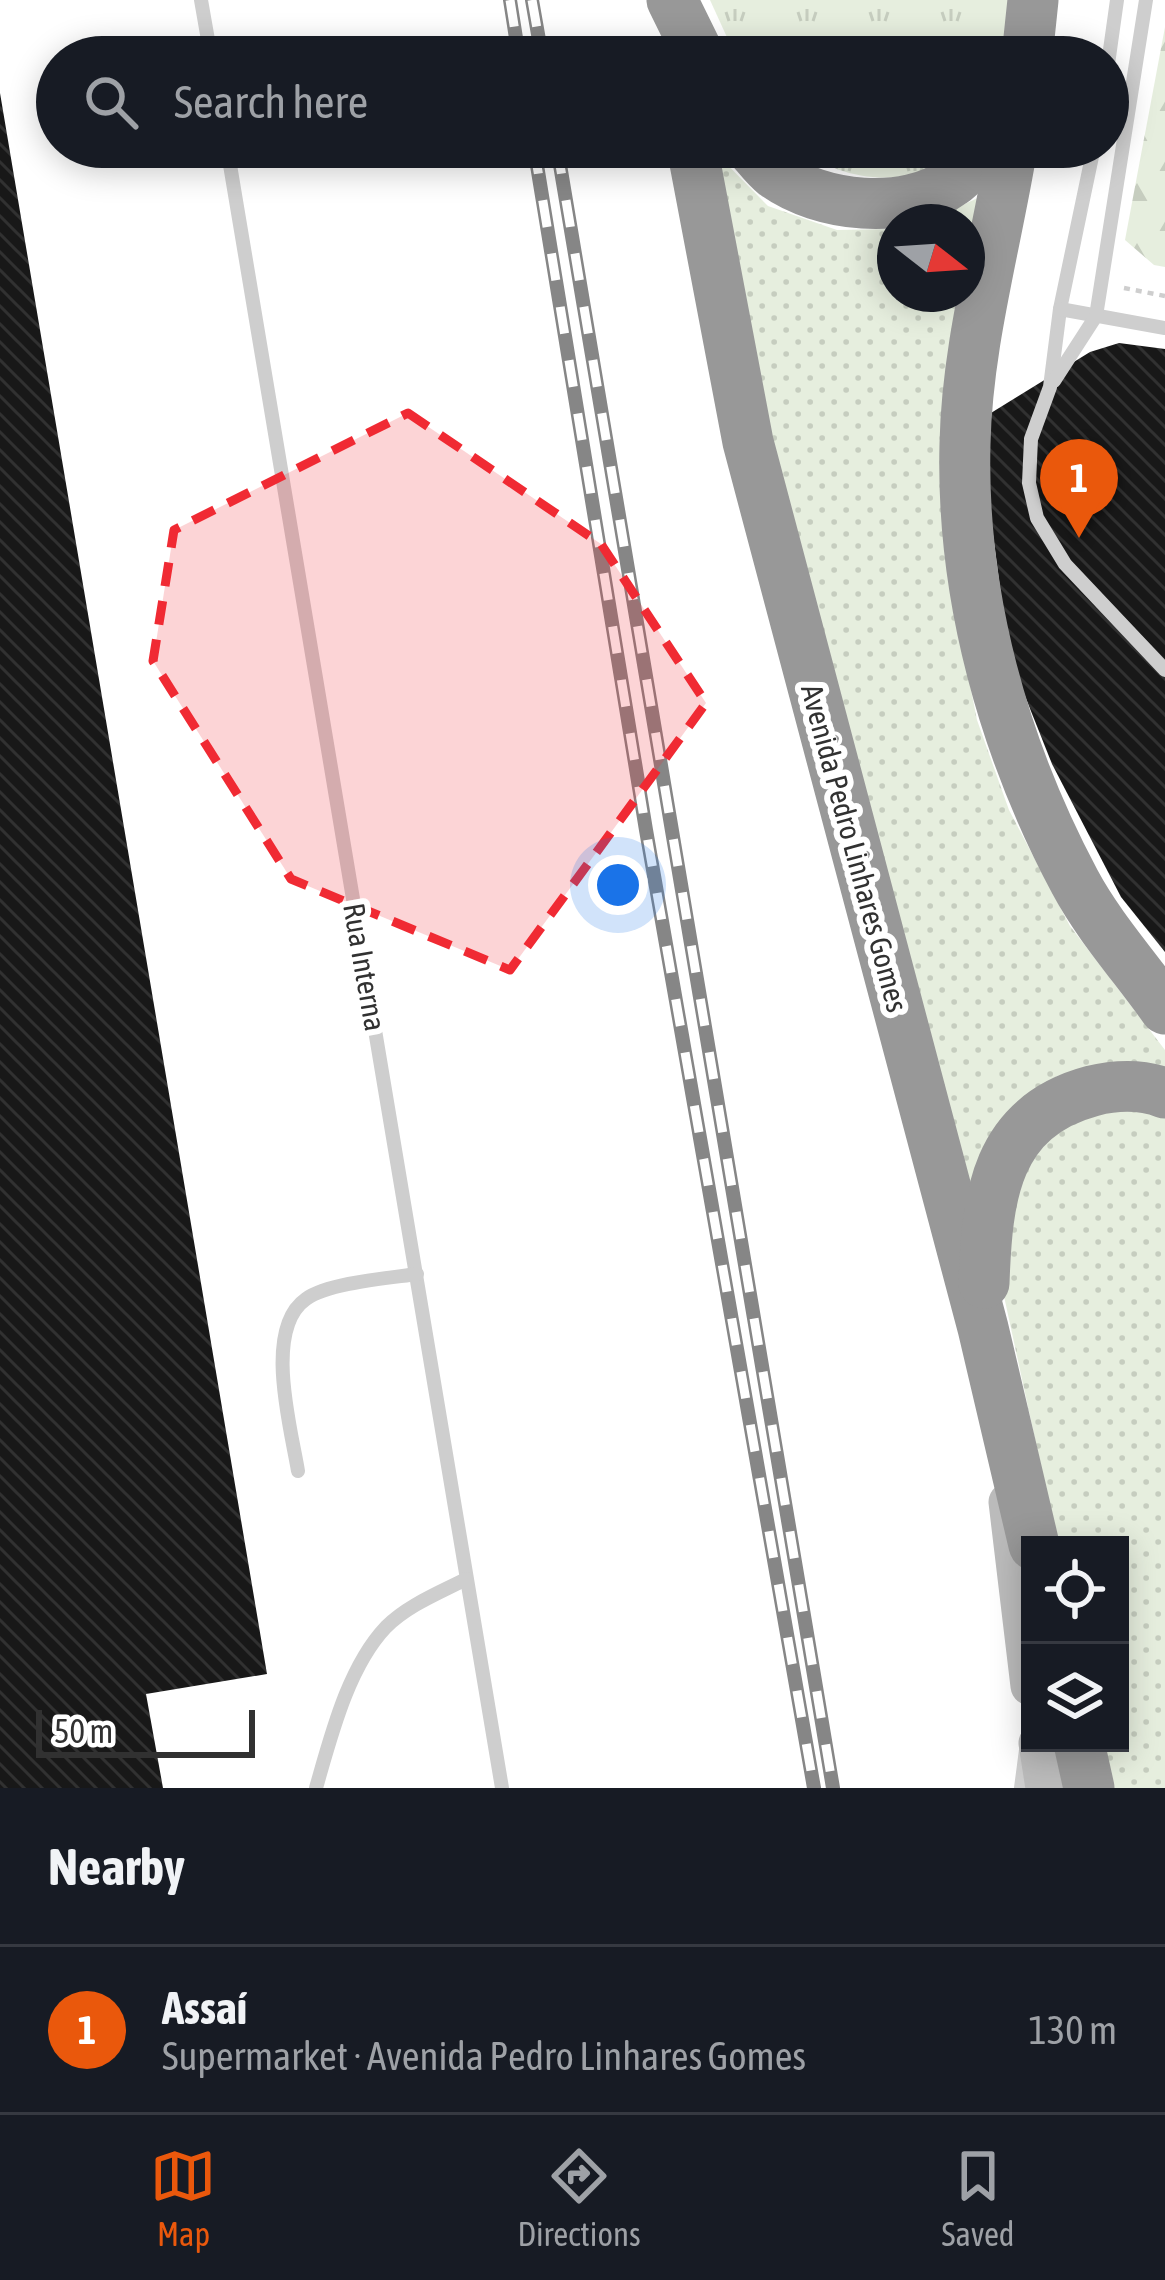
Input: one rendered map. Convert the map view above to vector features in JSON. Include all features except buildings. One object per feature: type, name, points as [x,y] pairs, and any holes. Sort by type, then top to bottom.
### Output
[{"type":"highway","points":[[671,0],[676,36]]},
{"type":"highway","points":[[671,0],[689,36]]},
{"type":"highway","name":"Avenida Pedro Linhares Gomes","points":[[696,168],[748,442],[982,1328],[1032,1536]]},
{"type":"highway","points":[[769,168],[816,194],[866,203],[911,200],[952,183],[964,168]]},
{"type":"highway","points":[[1008,168],[973,352],[965,445],[982,637],[1009,730],[1077,886],[1165,1009]]},
{"type":"highway","points":[[982,1328],[986,1228],[998,1174],[1012,1142],[1039,1113],[1073,1096],[1116,1085],[1165,1093]]},
{"type":"highway","points":[[1081,1752],[1089,1788]]},
{"type":"street","points":[[1002,1407],[1010,1549],[1024,1644]]},
{"type":"street","points":[[1039,1752],[1045,1788]]},
{"type":"lane","points":[[201,0],[207,36]]},
{"type":"lane","points":[[1112,36],[1117,0]]},
{"type":"lane","points":[[1129,105],[1146,0]]},
{"type":"lane","name":"Rua Interna","points":[[230,168],[502,1788]]},
{"type":"lane","points":[[1090,168],[1060,309],[1050,387],[1031,439],[1029,483],[1037,518],[1065,564],[1165,670]]},
{"type":"lane","points":[[1050,387],[1096,316],[1119,168]]},
{"type":"lane","points":[[1060,309],[1165,328]]},
{"type":"lane","points":[[298,1472],[281,1357],[297,1308],[320,1292],[417,1274]]},
{"type":"lane","points":[[316,1788],[349,1693],[376,1640],[405,1612],[466,1580]]},
{"type":"lane","points":[[1021,1788],[1027,1752]]},
{"type":"path","points":[[1100,284],[1165,296]]},
{"type":"highlighted area","points":[[408,413],[601,544],[706,703],[510,970],[291,879],[153,661],[174,530]]},
{"type":"green space","points":[[710,0],[1008,0],[1006,36],[726,36]]},
{"type":"green space","points":[[1165,27],[1165,267],[1154,265],[1125,240]]},
{"type":"green space","points":[[702,168],[731,168],[768,206],[837,230],[877,229],[877,312],[960,312],[952,594],[977,720],[1009,810],[1070,926],[1165,1050],[1165,1072],[1126,1063],[1057,1076],[1008,1115],[971,1221]]},
{"type":"green space","points":[[835,168],[928,168],[881,178]]},
{"type":"green space","points":[[1088,1103],[1165,1114],[1165,1788],[1111,1788],[1103,1752],[1129,1752],[1129,1536],[1056,1536],[1002,1287],[1003,1216],[1042,1123]]},
{"type":"railway","points":[[510,0],[516,36]]},
{"type":"railway","points":[[532,0],[538,36]]},
{"type":"railway","points":[[537,168],[646,830],[814,1788]]},
{"type":"railway","points":[[561,168],[833,1788]]},
{"type":"place","name":"Assaí","points":[[1079,538]]}]
